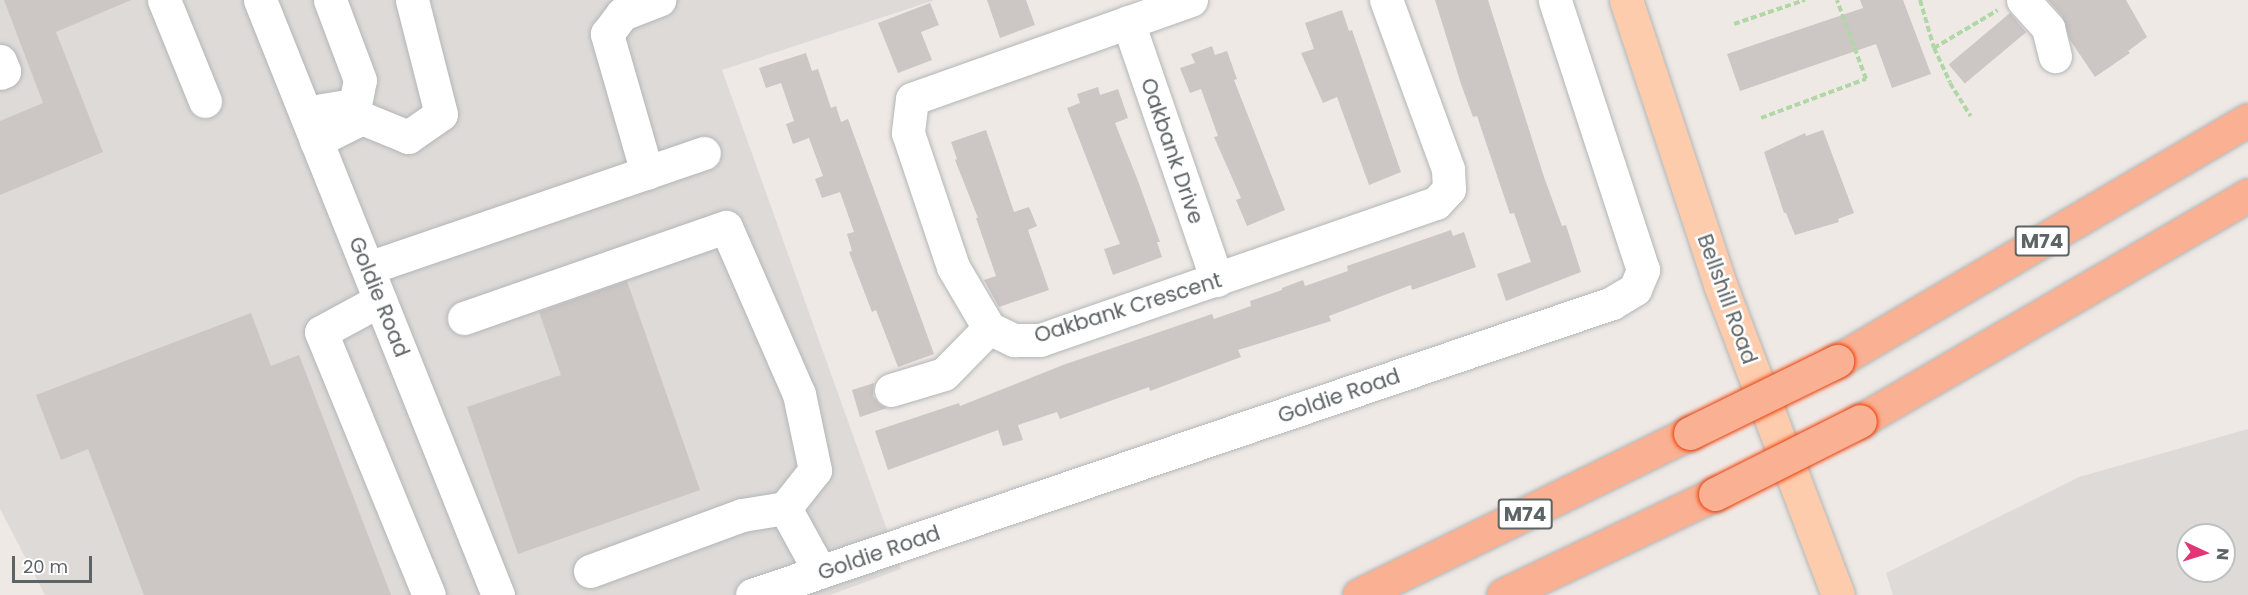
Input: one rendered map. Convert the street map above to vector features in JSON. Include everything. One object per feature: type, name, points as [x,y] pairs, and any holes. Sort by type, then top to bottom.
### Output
[{"type":"highway","name":"M74","points":[[1359,595],[1837,361],[2248,120]]},
{"type":"highway","points":[[1503,595],[1715,494],[1860,421],[2248,195]]},
{"type":"main road","name":"Bellshill Road","points":[[1626,0],[1721,287],[1838,595]]},
{"type":"street","points":[[164,0],[205,101]]},
{"type":"street","name":"Goldie Road","points":[[260,0],[498,595]]},
{"type":"street","points":[[311,127],[355,105],[360,80],[330,0]]},
{"type":"street","points":[[311,127],[362,118],[408,137],[441,114],[412,0]]},
{"type":"street","points":[[647,173],[608,34],[622,14],[659,0]]},
{"type":"street","points":[[891,390],[944,374],[989,328],[953,267],[908,133],[912,99],[1191,0]]},
{"type":"street","name":"Oakbank Crescent","points":[[989,328],[1014,340],[1040,340],[1436,203],[1449,189],[1448,168],[1386,0]]},
{"type":"street","name":"Goldie Road","points":[[752,595],[1612,303],[1635,289],[1642,270],[1555,0]]},
{"type":"street","points":[[2014,3],[2048,28],[2055,56]]},
{"type":"street","name":"Oakbank Drive","points":[[1128,22],[1217,280]]},
{"type":"street","points":[[0,61],[4,71],[0,73]]},
{"type":"street","points":[[368,268],[704,153]]},
{"type":"street","points":[[465,318],[726,227],[799,394],[815,470],[785,508],[742,514],[590,571]]},
{"type":"street","points":[[380,300],[321,332],[429,595]]},
{"type":"street","points":[[785,508],[820,573]]},
{"type":"path","points":[[1734,24],[1805,0]]},
{"type":"path","points":[[1761,118],[1866,79],[1837,0]]},
{"type":"path","points":[[1920,0],[1934,48],[1950,83],[1971,116]]},
{"type":"path","points":[[1934,48],[2014,3]]},
{"type":"shaded area","points":[[0,0],[935,0],[722,70],[901,569],[830,595],[45,595],[0,509]]},
{"type":"shaded area","points":[[2248,429],[2248,595],[1893,595],[1886,573],[2079,477]]},
{"type":"building","points":[[4,0],[131,0],[56,32],[103,152],[0,195],[0,121],[43,103]]},
{"type":"building","points":[[987,0],[1026,0],[1035,25],[1000,38]]},
{"type":"building","points":[[1435,0],[1488,0],[1544,177],[1562,226],[1566,225],[1581,272],[1506,301],[1497,274],[1531,262],[1514,213],[1510,214],[1477,116],[1473,117]]},
{"type":"building","points":[[1860,0],[1903,0],[1931,74],[1892,88],[1876,44],[1740,91],[1727,54],[1863,8]]},
{"type":"building","points":[[2048,0],[2126,0],[2147,37],[2128,51],[2130,53],[2095,77],[2070,40],[2062,16]]},
{"type":"building","points":[[930,3],[939,25],[921,32],[932,60],[898,73],[878,23]]},
{"type":"building","points":[[1342,10],[1349,31],[1352,30],[1401,172],[1369,185],[1337,97],[1323,103],[1301,53],[1314,49],[1305,23]]},
{"type":"building","points":[[2010,13],[2026,32],[1965,84],[1949,64]]},
{"type":"building","points":[[1212,46],[1215,55],[1227,51],[1237,79],[1234,80],[1285,210],[1247,226],[1236,200],[1241,198],[1214,137],[1218,136],[1201,89],[1190,93],[1180,68],[1195,63],[1191,54]]},
{"type":"building","points":[[806,53],[812,71],[818,69],[831,108],[836,106],[841,122],[848,119],[934,354],[898,367],[876,310],[872,312],[849,252],[852,251],[847,234],[854,232],[840,192],[822,198],[815,179],[823,176],[809,138],[793,144],[786,124],[794,121],[781,83],[766,88],[759,68]]},
{"type":"building","points":[[1098,87],[1100,95],[1118,89],[1128,118],[1115,123],[1160,242],[1157,242],[1162,257],[1113,275],[1104,249],[1120,244],[1067,108],[1080,103],[1077,94]]},
{"type":"building","points":[[986,130],[1014,212],[1029,207],[1037,226],[1028,230],[1049,290],[999,307],[984,280],[996,276],[976,218],[978,218],[955,160],[957,159],[951,142]]},
{"type":"building","points":[[1823,130],[1854,213],[1838,219],[1839,222],[1795,235],[1784,213],[1764,152],[1805,133],[1806,136]]},
{"type":"building","points":[[1451,230],[1453,236],[1464,232],[1476,267],[1412,290],[1411,285],[1329,316],[1331,321],[1238,350],[1241,357],[1150,391],[1149,387],[1060,419],[1057,412],[1018,425],[1023,440],[1003,446],[998,430],[888,470],[875,431],[959,403],[960,406],[1063,365],[1212,314],[1214,319],[1251,306],[1250,301],[1303,280],[1305,286],[1348,271],[1347,266]]},
{"type":"building","points":[[627,281],[700,490],[518,554],[467,407],[561,375],[539,312]]},
{"type":"building","points":[[251,313],[271,366],[299,355],[391,595],[144,595],[88,449],[61,460],[36,395]]},
{"type":"building","points":[[874,383],[873,396],[879,404],[887,408],[860,417],[852,390]]}]
